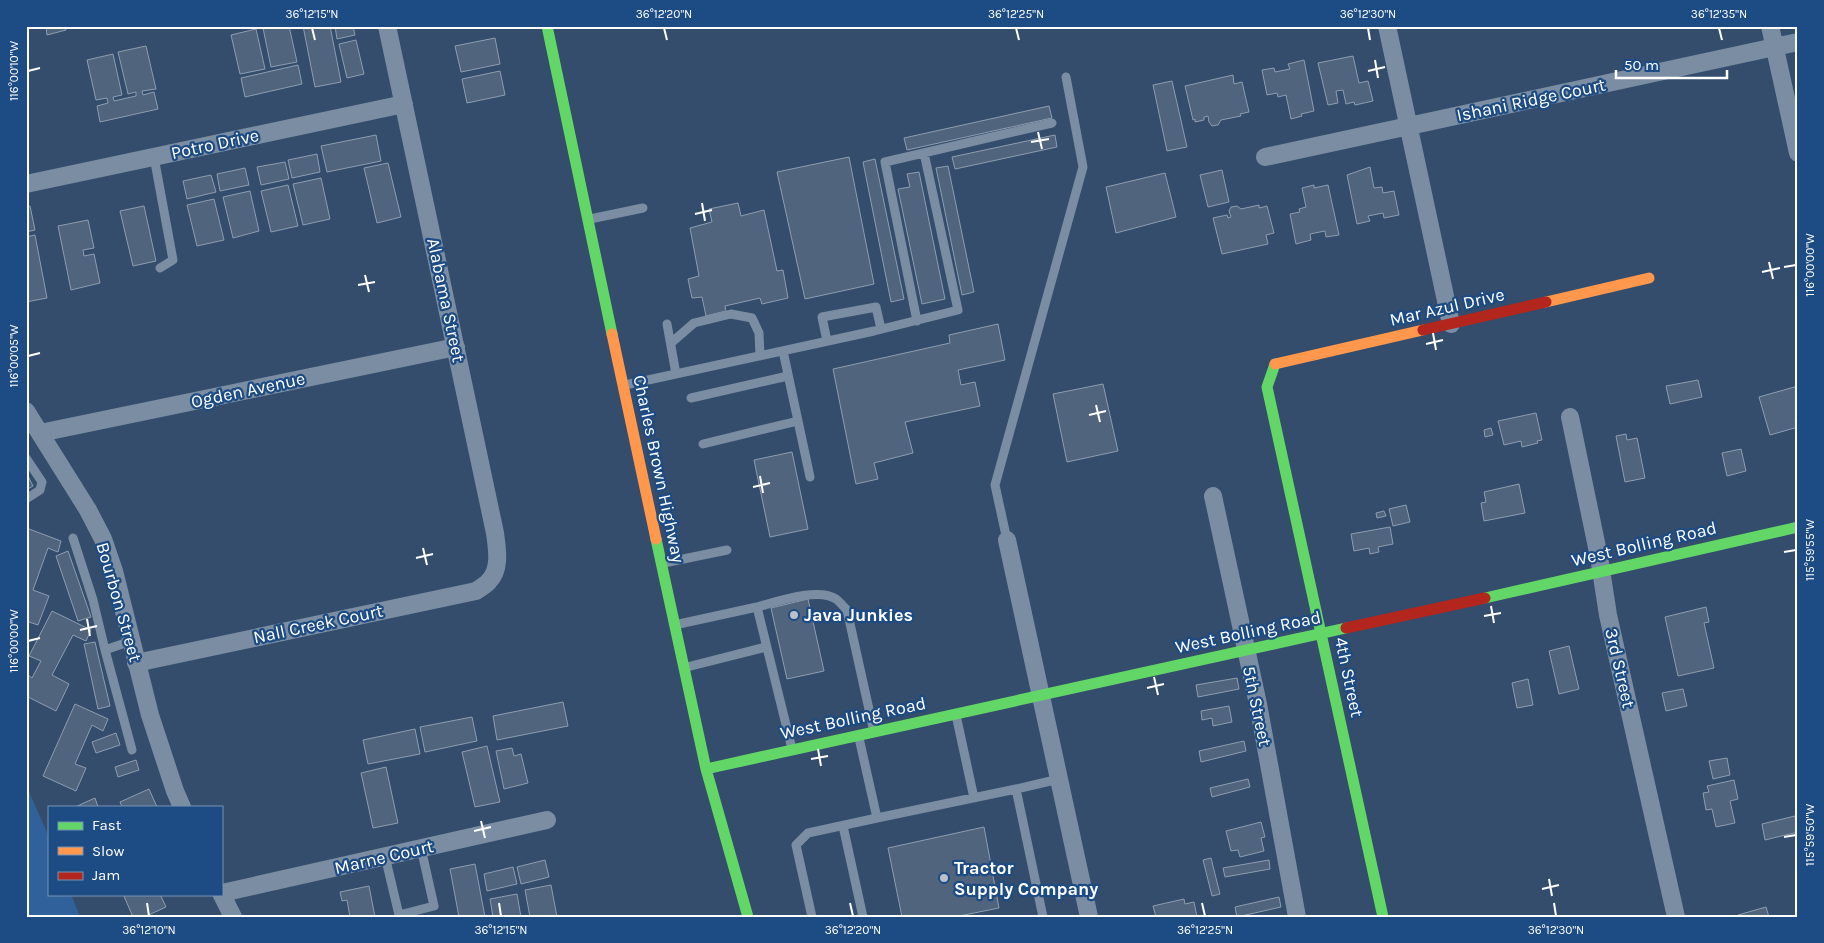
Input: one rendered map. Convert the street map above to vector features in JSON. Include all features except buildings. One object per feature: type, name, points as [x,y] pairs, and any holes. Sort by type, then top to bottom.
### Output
[{"type":"street","name":"Alabama Street","points":[[387,26],[495,533],[498,557],[494,575]]},
{"type":"street","name":"Charles Brown Highway","points":[[548,26],[622,386],[706,768],[748,917]]},
{"type":"street","points":[[1386,26],[1451,324]]},
{"type":"street","points":[[1770,26],[1798,153]]},
{"type":"street","name":"Ishani Ridge Court","points":[[1265,157],[1798,42]]},
{"type":"street","name":"Potro Drive","points":[[26,184],[404,104]]},
{"type":"street","name":"Mar Azul Drive","points":[[1267,387],[1275,364],[1649,278]]},
{"type":"street","name":"Ogden Avenue","points":[[40,433],[456,347]]},
{"type":"street","name":"4th Street","points":[[1267,387],[1383,917]]},
{"type":"street","name":"Bourbon Street","points":[[27,414],[88,510],[103,539],[114,571],[150,715],[182,806]]},
{"type":"street","name":"3rd Street","points":[[1570,417],[1611,625],[1676,917]]},
{"type":"street","name":"5th Street","points":[[1213,496],[1258,704],[1297,917]]},
{"type":"street","name":"West Bolling Road","points":[[706,768],[1321,634],[1798,527]]},
{"type":"street","points":[[1007,540],[1089,917]]},
{"type":"street","name":"Nall Creek Court","points":[[136,663],[476,591],[490,581],[494,575]]},
{"type":"street","name":"Marne Court","points":[[222,893],[546,820]]},
{"type":"street","points":[[222,895],[232,917]]},
{"type":"lane","points":[[1007,540],[995,485],[1083,167],[1066,77]]},
{"type":"lane","points":[[917,321],[885,162],[1052,123]]},
{"type":"lane","points":[[622,386],[917,321],[958,310],[924,153]]},
{"type":"lane","points":[[154,156],[173,260],[160,268]]},
{"type":"lane","points":[[588,219],[643,208]]},
{"type":"lane","points":[[827,341],[822,317],[876,306],[881,329]]},
{"type":"lane","points":[[671,343],[694,323],[731,314],[752,318],[759,333],[760,356]]},
{"type":"lane","points":[[667,324],[676,374]]},
{"type":"lane","points":[[783,351],[810,477]]},
{"type":"lane","points":[[691,398],[788,376]]},
{"type":"lane","points":[[703,444],[798,421]]},
{"type":"lane","points":[[26,458],[42,482],[40,490],[26,499]]},
{"type":"lane","points":[[73,538],[93,600],[132,750]]},
{"type":"lane","points":[[661,563],[728,550]]},
{"type":"lane","points":[[675,625],[810,594],[835,598],[847,610],[874,732]]},
{"type":"lane","points":[[756,607],[792,750]]},
{"type":"lane","points":[[105,650],[131,641]]},
{"type":"lane","points":[[684,668],[766,647]]},
{"type":"lane","points":[[956,714],[974,798]]},
{"type":"lane","points":[[858,735],[877,818]]},
{"type":"lane","points":[[812,917],[796,846],[808,832],[1059,779]]},
{"type":"lane","points":[[1016,789],[1044,917]]},
{"type":"lane","points":[[843,826],[864,917]]},
{"type":"lane","points":[[385,856],[399,915],[434,906],[421,848]]},
{"type":"shaded area","points":[[26,785],[48,835],[48,896],[72,896],[80,917],[26,917]]},
{"type":"traffic: fast","points":[[547,26],[612,334]]},
{"type":"traffic: fast","points":[[1275,364],[1267,387],[1383,917]]},
{"type":"traffic: fast","points":[[1485,598],[1798,527]]},
{"type":"traffic: fast","points":[[656,539],[706,769],[748,917]]},
{"type":"traffic: fast","points":[[706,769],[1346,628]]},
{"type":"traffic: slow","points":[[1546,302],[1649,278]]},
{"type":"traffic: slow","points":[[1275,364],[1423,330]]},
{"type":"traffic: slow","points":[[612,334],[656,539]]},
{"type":"traffic: jam","points":[[1423,330],[1546,302]]},
{"type":"traffic: jam","points":[[1346,628],[1485,598]]},
{"type":"place","name":"Java Junkies","points":[[794,615]]},
{"type":"place","name":"Tractor Supply Company","points":[[944,878]]}]
